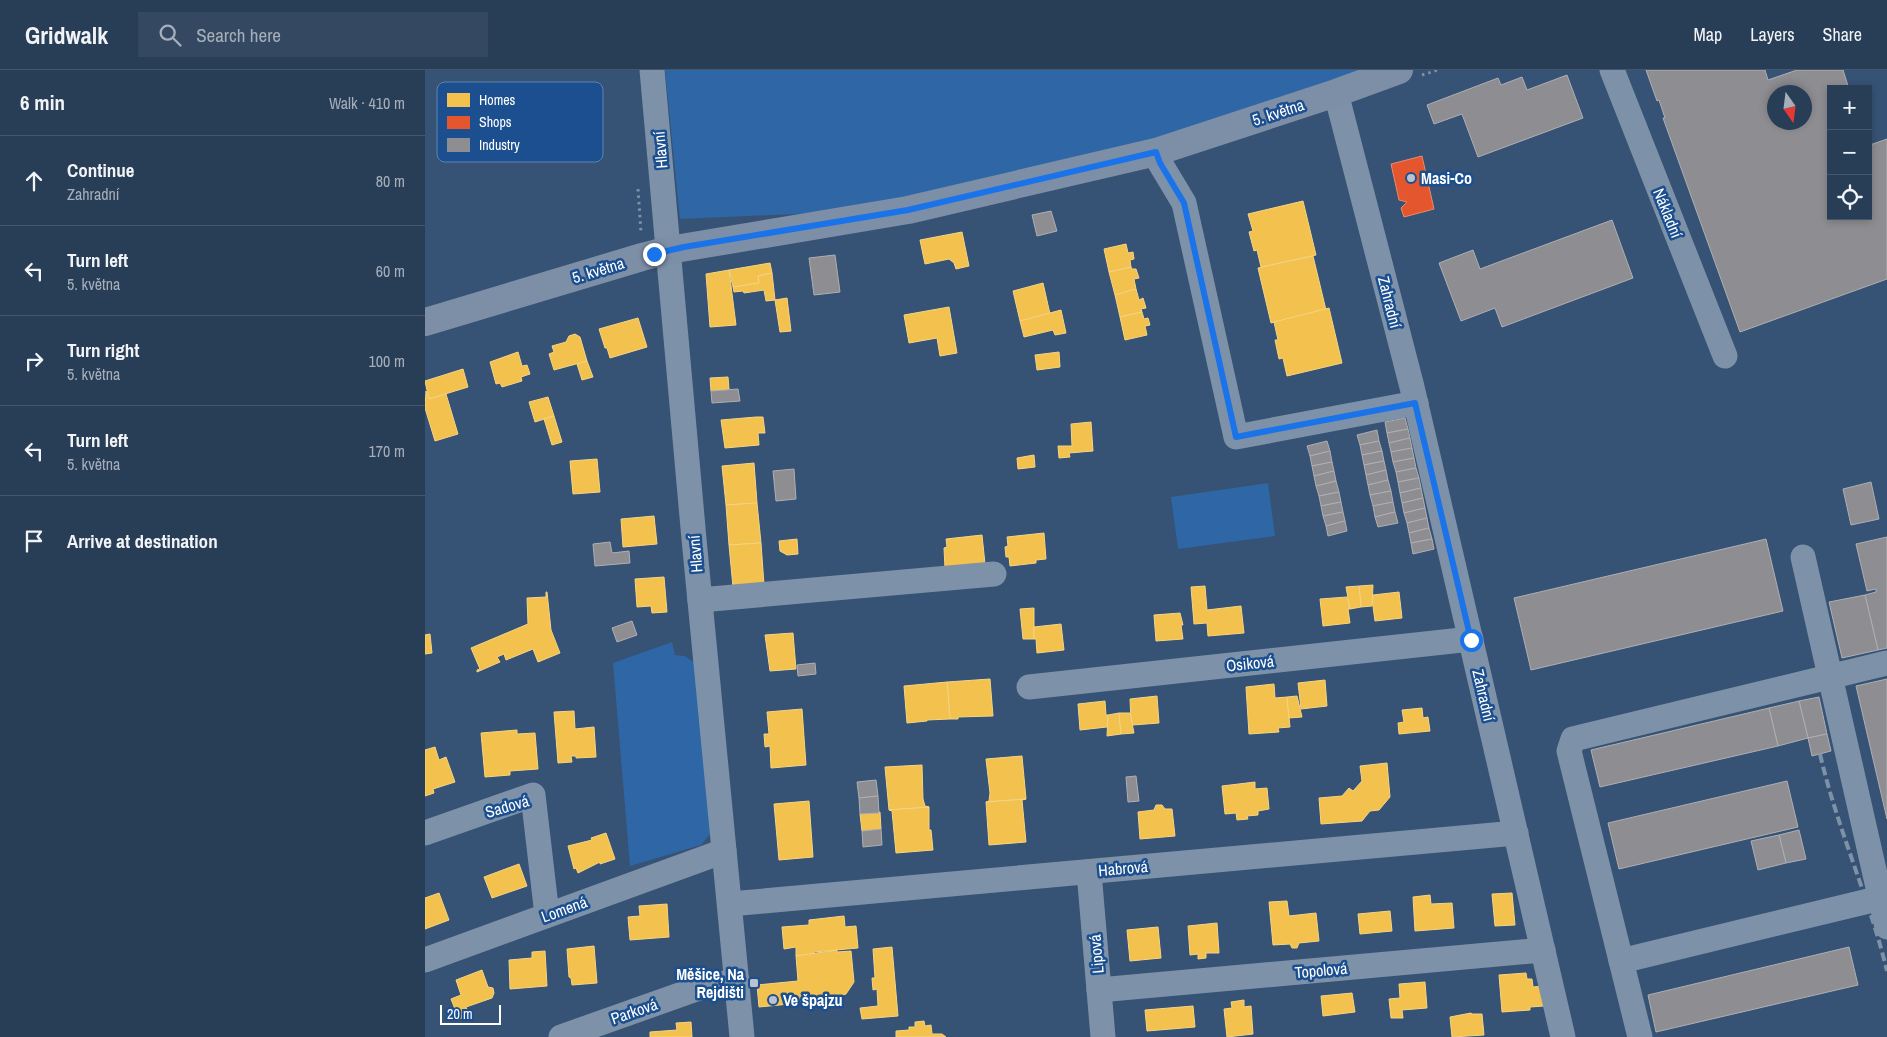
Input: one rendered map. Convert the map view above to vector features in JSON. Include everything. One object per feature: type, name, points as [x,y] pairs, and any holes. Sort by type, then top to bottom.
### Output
[{"type":"main road","name":"5. května","points":[[425,322],[642,256],[908,210],[1156,152],[1336,93],[1399,70]]},
{"type":"street","name":"Hlavní","points":[[652,70],[700,600],[714,854],[730,904],[742,1037]]},
{"type":"street","name":"Nákladní","points":[[1612,70],[1725,356]]},
{"type":"street","name":"Zahradní","points":[[1336,93],[1415,403],[1563,1037]]},
{"type":"street","points":[[1156,152],[1160,163],[1184,203],[1236,437],[1415,403]]},
{"type":"street","points":[[1803,557],[1887,927]]},
{"type":"street","points":[[700,600],[994,574]]},
{"type":"street","name":"Osiková","points":[[1029,687],[1471,640]]},
{"type":"street","points":[[1640,1037],[1569,750],[1573,739],[1887,663]]},
{"type":"street","name":"Sadová","points":[[425,833],[533,795],[547,915]]},
{"type":"street","name":"Habrová","points":[[730,904],[1516,833]]},
{"type":"street","name":"Lomená","points":[[425,960],[714,854]]},
{"type":"street","name":"Lipová","points":[[1089,872],[1103,1037]]},
{"type":"street","points":[[1621,961],[1881,898]]},
{"type":"street","name":"Topolová","points":[[1099,990],[1543,950]]},
{"type":"street","name":"Parková","points":[[561,1037],[702,987],[737,981]]},
{"type":"shaded area","points":[[665,70],[1360,70],[1173,137],[842,212],[680,219]]},
{"type":"shaded area","points":[[1268,483],[1275,536],[1178,549],[1171,497]]},
{"type":"shaded area","points":[[672,642],[675,655],[685,656],[696,664],[711,833],[701,845],[630,866],[613,663]]},
{"type":"building: Homes","points":[[1303,201],[1316,255],[1261,267],[1257,250],[1254,251],[1249,232],[1253,231],[1248,214]]},
{"type":"building: Homes","points":[[962,232],[969,266],[956,269],[954,263],[949,259],[925,264],[920,240]]},
{"type":"building: Homes","points":[[1126,244],[1128,253],[1133,252],[1134,259],[1130,260],[1131,267],[1109,272],[1104,249]]},
{"type":"building: Homes","points":[[1313,256],[1326,310],[1271,323],[1258,268]]},
{"type":"building: Homes","points":[[770,263],[772,273],[758,276],[759,283],[733,287],[729,270]]},
{"type":"building: Homes","points":[[1131,267],[1136,269],[1139,278],[1134,279],[1136,289],[1115,295],[1109,272]]},
{"type":"building: Homes","points":[[729,270],[736,325],[710,327],[706,274]]},
{"type":"building: Homes","points":[[772,273],[775,300],[766,301],[764,290],[744,293],[743,291],[734,292],[733,287],[759,283],[758,276]]},
{"type":"building: Homes","points":[[1043,283],[1050,314],[1020,321],[1013,291]]},
{"type":"building: Homes","points":[[1136,289],[1139,300],[1143,298],[1146,308],[1141,309],[1142,312],[1120,317],[1115,295]]},
{"type":"building: Homes","points":[[787,298],[791,331],[780,332],[775,300]]},
{"type":"building: Homes","points":[[949,307],[957,353],[940,356],[937,338],[909,343],[904,315]]},
{"type":"building: Homes","points":[[1329,308],[1342,363],[1287,376],[1283,358],[1279,359],[1275,340],[1278,340],[1274,322]]},
{"type":"building: Homes","points":[[1061,310],[1066,333],[1055,335],[1053,330],[1024,337],[1020,321]]},
{"type":"building: Homes","points":[[1142,312],[1144,319],[1148,318],[1150,325],[1145,326],[1147,335],[1125,340],[1120,317]]},
{"type":"building: Homes","points":[[638,318],[647,347],[610,358],[599,329]]},
{"type":"building: Homes","points":[[575,334],[580,337],[587,361],[554,370],[549,354],[554,352],[552,346],[566,342],[569,336]]},
{"type":"building: Homes","points":[[518,352],[522,366],[527,365],[530,374],[521,377],[522,381],[502,387],[500,383],[496,384],[490,362]]},
{"type":"building: Homes","points":[[1059,352],[1060,367],[1037,370],[1035,355]]},
{"type":"building: Homes","points":[[587,361],[593,377],[582,380],[577,364]]},
{"type":"building: Homes","points":[[463,369],[468,387],[429,399],[425,381]]},
{"type":"building: Homes","points":[[728,377],[729,389],[711,391],[710,378]]},
{"type":"building: Homes","points":[[426,391],[429,399],[446,394],[458,434],[435,441],[425,408]]},
{"type":"building: Homes","points":[[548,397],[554,416],[535,422],[529,402]]},
{"type":"building: Homes","points":[[554,416],[562,442],[552,445],[544,419]]},
{"type":"building: Homes","points":[[763,417],[765,433],[758,433],[759,445],[725,448],[721,420]]},
{"type":"building: Homes","points":[[1091,422],[1093,451],[1069,453],[1070,457],[1059,458],[1058,446],[1072,446],[1071,424]]},
{"type":"building: Homes","points":[[1034,455],[1035,467],[1018,469],[1017,458]]},
{"type":"building: Homes","points":[[597,459],[600,492],[573,494],[570,461]]},
{"type":"building: Homes","points":[[754,463],[757,503],[726,505],[722,466]]},
{"type":"building: Homes","points":[[757,503],[761,543],[729,545],[726,505]]},
{"type":"building: Homes","points":[[654,516],[657,544],[623,547],[621,519]]},
{"type":"building: Homes","points":[[1044,533],[1046,559],[1036,560],[1036,563],[1010,566],[1009,557],[1006,557],[1007,537]]},
{"type":"building: Homes","points":[[982,535],[985,564],[945,568],[944,548],[947,547],[946,539]]},
{"type":"building: Homes","points":[[797,539],[798,554],[787,555],[780,551],[779,541]]},
{"type":"building: Homes","points":[[761,543],[764,585],[733,587],[729,545]]},
{"type":"building: Homes","points":[[664,577],[667,612],[652,613],[651,606],[637,607],[635,579]]},
{"type":"building: Homes","points":[[1373,585],[1372,606],[1361,607],[1359,586]]},
{"type":"building: Homes","points":[[1205,586],[1207,610],[1241,606],[1244,633],[1208,636],[1207,623],[1194,624],[1191,587]]},
{"type":"building: Homes","points":[[1359,586],[1361,607],[1350,609],[1346,587]]},
{"type":"building: Homes","points":[[546,592],[551,630],[560,653],[538,662],[533,649],[506,660],[504,654],[497,657],[500,662],[477,672],[480,669],[471,648],[528,624],[527,598],[546,597]]},
{"type":"building: Homes","points":[[1399,592],[1402,618],[1375,621],[1373,595]]},
{"type":"building: Homes","points":[[1347,597],[1350,609],[1348,609],[1350,623],[1323,626],[1320,599]]},
{"type":"building: Homes","points":[[1034,608],[1034,639],[1023,639],[1020,609]]},
{"type":"building: Homes","points":[[1180,613],[1183,625],[1181,625],[1183,639],[1156,641],[1154,615]]},
{"type":"building: Homes","points":[[1061,624],[1064,650],[1037,653],[1034,627]]},
{"type":"building: Homes","points":[[793,633],[796,669],[770,671],[765,635]]},
{"type":"building: Homes","points":[[430,634],[432,653],[425,654],[425,635]]},
{"type":"building: Homes","points":[[990,679],[993,716],[950,719],[947,682]]},
{"type":"building: Homes","points":[[1325,680],[1327,706],[1301,709],[1298,683]]},
{"type":"building: Homes","points":[[947,682],[950,719],[907,723],[904,686]]},
{"type":"building: Homes","points":[[1274,684],[1275,698],[1287,697],[1290,727],[1278,728],[1279,732],[1249,734],[1246,687]]},
{"type":"building: Homes","points":[[1157,696],[1159,723],[1133,725],[1131,721],[1130,699]]},
{"type":"building: Homes","points":[[1297,696],[1302,717],[1289,718],[1287,697]]},
{"type":"building: Homes","points":[[1105,701],[1106,715],[1108,715],[1107,727],[1080,730],[1078,704]]},
{"type":"building: Homes","points":[[1422,708],[1423,718],[1428,717],[1430,731],[1399,734],[1398,723],[1404,722],[1402,710]]},
{"type":"building: Homes","points":[[802,709],[806,765],[771,768],[770,746],[765,747],[764,734],[769,734],[767,712]]},
{"type":"building: Homes","points":[[574,711],[575,729],[594,727],[596,757],[576,758],[576,756],[571,756],[572,762],[558,763],[554,712]]},
{"type":"building: Homes","points":[[1119,713],[1121,734],[1107,736],[1108,715]]},
{"type":"building: Homes","points":[[1119,713],[1130,713],[1134,733],[1121,734]]},
{"type":"building: Homes","points":[[517,730],[517,734],[535,733],[538,769],[510,771],[510,775],[485,777],[481,733]]},
{"type":"building: Homes","points":[[435,747],[439,760],[446,757],[455,782],[433,789],[434,793],[425,796],[425,750]]},
{"type":"building: Homes","points":[[1022,756],[1026,799],[986,802],[989,801],[990,793],[986,759]]},
{"type":"building: Homes","points":[[1387,763],[1390,797],[1379,810],[1370,811],[1362,821],[1321,824],[1319,798],[1342,796],[1349,788],[1353,791],[1362,781],[1360,766]]},
{"type":"building: Homes","points":[[922,765],[923,799],[925,806],[929,807],[889,810],[885,767]]},
{"type":"building: Homes","points":[[1255,782],[1255,789],[1267,788],[1269,809],[1258,811],[1258,815],[1247,816],[1248,819],[1237,820],[1236,813],[1225,814],[1222,786]]},
{"type":"building: Homes","points":[[1026,799],[1022,800],[1026,842],[989,845],[986,802]]},
{"type":"building: Homes","points":[[809,801],[813,857],[779,860],[774,804]]},
{"type":"building: Homes","points":[[1156,805],[1162,805],[1165,809],[1172,809],[1175,836],[1140,839],[1138,812],[1154,810]]},
{"type":"building: Homes","points":[[929,807],[929,830],[931,830],[933,850],[896,853],[892,811],[889,810]]},
{"type":"building: Homes","points":[[880,812],[881,829],[862,831],[860,814]]},
{"type":"building: Homes","points":[[606,833],[615,859],[600,864],[600,862],[578,873],[576,868],[574,869],[568,846],[592,840],[591,838]]},
{"type":"building: Homes","points":[[519,864],[527,886],[492,898],[484,877]]},
{"type":"building: Homes","points":[[439,893],[449,920],[425,929],[425,898]]},
{"type":"building: Homes","points":[[1512,893],[1515,925],[1495,926],[1492,894]]},
{"type":"building: Homes","points":[[1430,895],[1431,904],[1452,903],[1454,928],[1415,931],[1413,897]]},
{"type":"building: Homes","points":[[1287,901],[1289,916],[1316,913],[1319,941],[1299,943],[1297,948],[1292,948],[1290,944],[1273,945],[1269,902]]},
{"type":"building: Homes","points":[[667,904],[669,937],[630,940],[628,917],[640,916],[639,906]]},
{"type":"building: Homes","points":[[1390,911],[1392,931],[1360,934],[1358,914]]},
{"type":"building: Homes","points":[[844,916],[845,927],[856,926],[858,948],[814,952],[814,954],[796,956],[796,947],[784,949],[782,927],[809,925],[809,920]]},
{"type":"building: Homes","points":[[1217,923],[1219,953],[1206,953],[1206,958],[1198,959],[1198,954],[1190,955],[1188,926]]},
{"type":"building: Homes","points":[[1158,927],[1161,958],[1130,961],[1127,930]]},
{"type":"building: Homes","points":[[594,946],[597,983],[572,985],[571,978],[569,977],[567,949]]},
{"type":"building: Homes","points":[[892,947],[898,1016],[862,1019],[860,1008],[878,1006],[877,989],[873,990],[872,978],[875,978],[873,949]]},
{"type":"building: Homes","points":[[837,950],[837,952],[851,951],[854,982],[846,994],[842,995],[842,999],[759,1007],[757,985],[798,981],[796,956]]},
{"type":"building: Homes","points":[[545,951],[547,986],[510,989],[509,960],[532,958],[532,952]]},
{"type":"building: Homes","points":[[482,970],[488,987],[493,988],[492,998],[466,1007],[469,1015],[459,1019],[451,999],[461,995],[456,980]]},
{"type":"building: Homes","points":[[1526,973],[1527,979],[1532,979],[1533,987],[1543,986],[1544,1006],[1530,1007],[1530,1010],[1502,1012],[1499,975]]},
{"type":"building: Homes","points":[[1425,982],[1427,1008],[1402,1010],[1403,1018],[1391,1018],[1389,999],[1400,998],[1399,984]]},
{"type":"building: Homes","points":[[1352,993],[1355,1012],[1323,1016],[1321,996]]},
{"type":"building: Homes","points":[[1244,1000],[1244,1007],[1251,1006],[1253,1034],[1227,1037],[1224,1009],[1232,1008],[1231,1002]]},
{"type":"building: Homes","points":[[1193,1006],[1195,1027],[1147,1031],[1145,1010]]},
{"type":"building: Homes","points":[[1471,1013],[1482,1014],[1484,1035],[1452,1037],[1450,1017]]},
{"type":"building: Homes","points":[[924,1021],[925,1026],[931,1025],[932,1034],[942,1034],[946,1037],[896,1037],[896,1031],[909,1030],[909,1027],[915,1027],[915,1022]]},
{"type":"building: Homes","points":[[691,1022],[692,1037],[650,1037],[650,1032],[677,1030],[676,1023]]},
{"type":"building: Shops","points":[[1422,156],[1434,209],[1404,217],[1401,208],[1407,202],[1399,200],[1391,164]]},
{"type":"building: Industry","points":[[1646,70],[1765,70],[1768,80],[1797,70],[1843,70],[1848,85],[1827,85],[1827,220],[1872,220],[1872,144],[1887,139],[1887,279],[1740,332],[1663,118],[1665,118],[1659,100],[1657,101]]},
{"type":"building: Industry","points":[[1567,75],[1583,118],[1478,157],[1462,114],[1434,124],[1427,105],[1498,78],[1501,85],[1522,77],[1527,90]]},
{"type":"building: Industry","points":[[1051,211],[1057,231],[1037,236],[1032,215]]},
{"type":"building: Industry","points":[[1612,220],[1633,278],[1502,327],[1495,308],[1461,321],[1439,263],[1473,250],[1480,269]]},
{"type":"building: Industry","points":[[835,255],[840,292],[814,295],[809,258]]},
{"type":"building: Industry","points":[[738,389],[740,401],[712,403],[711,391]]},
{"type":"building: Industry","points":[[1405,418],[1408,429],[1387,433],[1385,422]]},
{"type":"building: Industry","points":[[1408,429],[1410,438],[1389,443],[1387,433]]},
{"type":"building: Industry","points":[[1377,430],[1379,441],[1360,445],[1357,435]]},
{"type":"building: Industry","points":[[1410,438],[1412,448],[1391,452],[1389,443]]},
{"type":"building: Industry","points":[[1327,441],[1330,451],[1310,456],[1307,446]]},
{"type":"building: Industry","points":[[1379,441],[1382,451],[1362,455],[1360,445]]},
{"type":"building: Industry","points":[[1412,448],[1414,458],[1393,462],[1391,452]]},
{"type":"building: Industry","points":[[1330,451],[1332,462],[1312,466],[1310,456]]},
{"type":"building: Industry","points":[[1382,451],[1384,461],[1364,465],[1362,455]]},
{"type":"building: Industry","points":[[1414,458],[1416,468],[1396,472],[1393,462]]},
{"type":"building: Industry","points":[[1384,461],[1386,470],[1366,475],[1364,465]]},
{"type":"building: Industry","points":[[1332,462],[1334,471],[1314,476],[1312,466]]},
{"type":"building: Industry","points":[[1416,468],[1419,478],[1398,482],[1396,472]]},
{"type":"building: Industry","points":[[794,469],[796,499],[776,501],[773,471]]},
{"type":"building: Industry","points":[[1386,470],[1388,480],[1368,485],[1366,475]]},
{"type":"building: Industry","points":[[1334,471],[1336,481],[1316,486],[1314,476]]},
{"type":"building: Industry","points":[[1419,478],[1421,488],[1400,493],[1398,482]]},
{"type":"building: Industry","points":[[1388,480],[1391,491],[1370,495],[1368,485]]},
{"type":"building: Industry","points":[[1336,481],[1339,492],[1319,496],[1316,486]]},
{"type":"building: Industry","points":[[1871,482],[1879,519],[1851,525],[1843,489]]},
{"type":"building: Industry","points":[[1421,488],[1423,498],[1402,503],[1400,493]]},
{"type":"building: Industry","points":[[1391,491],[1393,502],[1373,506],[1370,495]]},
{"type":"building: Industry","points":[[1339,492],[1341,502],[1321,506],[1319,496]]},
{"type":"building: Industry","points":[[1423,498],[1425,508],[1404,513],[1402,503]]},
{"type":"building: Industry","points":[[1341,502],[1343,512],[1323,516],[1321,506]]},
{"type":"building: Industry","points":[[1393,502],[1395,512],[1375,517],[1373,506]]},
{"type":"building: Industry","points":[[1425,508],[1427,518],[1407,523],[1404,513]]},
{"type":"building: Industry","points":[[1343,512],[1345,521],[1326,526],[1323,516]]},
{"type":"building: Industry","points":[[1395,512],[1398,523],[1378,527],[1375,517]]},
{"type":"building: Industry","points":[[1427,518],[1429,528],[1409,533],[1407,523]]},
{"type":"building: Industry","points":[[1345,521],[1347,531],[1328,536],[1326,526]]},
{"type":"building: Industry","points":[[1429,528],[1432,539],[1411,543],[1409,533]]},
{"type":"building: Industry","points":[[1887,537],[1887,648],[1878,650],[1865,595],[1876,592],[1876,589],[1867,591],[1856,544]]},
{"type":"building: Industry","points":[[1432,539],[1434,549],[1413,554],[1411,543]]},
{"type":"building: Industry","points":[[1766,539],[1783,611],[1531,670],[1514,598]]},
{"type":"building: Industry","points":[[610,542],[612,553],[629,551],[630,563],[595,566],[593,544]]},
{"type":"building: Industry","points":[[1865,595],[1878,650],[1842,658],[1829,602]]},
{"type":"building: Industry","points":[[632,621],[637,635],[617,642],[612,628]]},
{"type":"building: Industry","points":[[815,663],[816,674],[798,676],[797,665]]},
{"type":"building: Industry","points":[[1887,679],[1887,819],[1856,686]]},
{"type":"building: Industry","points":[[1819,697],[1827,734],[1808,738],[1799,701]]},
{"type":"building: Industry","points":[[1799,701],[1808,738],[1778,746],[1769,708]]},
{"type":"building: Industry","points":[[1769,708],[1778,746],[1600,787],[1591,750]]},
{"type":"building: Industry","points":[[1827,734],[1831,751],[1812,756],[1808,738]]},
{"type":"building: Industry","points":[[1136,776],[1139,801],[1128,802],[1126,777]]},
{"type":"building: Industry","points":[[876,780],[878,796],[859,798],[857,782]]},
{"type":"building: Industry","points":[[1787,781],[1798,827],[1619,869],[1608,823]]},
{"type":"building: Industry","points":[[878,796],[879,813],[860,814],[859,798]]},
{"type":"building: Industry","points":[[881,829],[882,845],[863,847],[862,831]]},
{"type":"building: Industry","points":[[1799,830],[1806,859],[1786,863],[1779,835]]},
{"type":"building: Industry","points":[[1779,835],[1786,863],[1758,870],[1751,841]]},
{"type":"building: Industry","points":[[1849,947],[1858,985],[1656,1032],[1648,995]]},
{"type":"railway","points":[[1820,754],[1835,809],[1880,943],[1887,971]]},
{"type":"place","name":"Masi-Co","points":[[1411,178]]},
{"type":"place","name":"Měšice, Na Rejdišti","points":[[754,983]]},
{"type":"place","name":"Ve špajzu","points":[[773,1000]]},
{"type":"route","points":[[654,254],[684,247],[908,210],[1156,152],[1160,163],[1184,203],[1236,437],[1415,403],[1471,640]]}]
